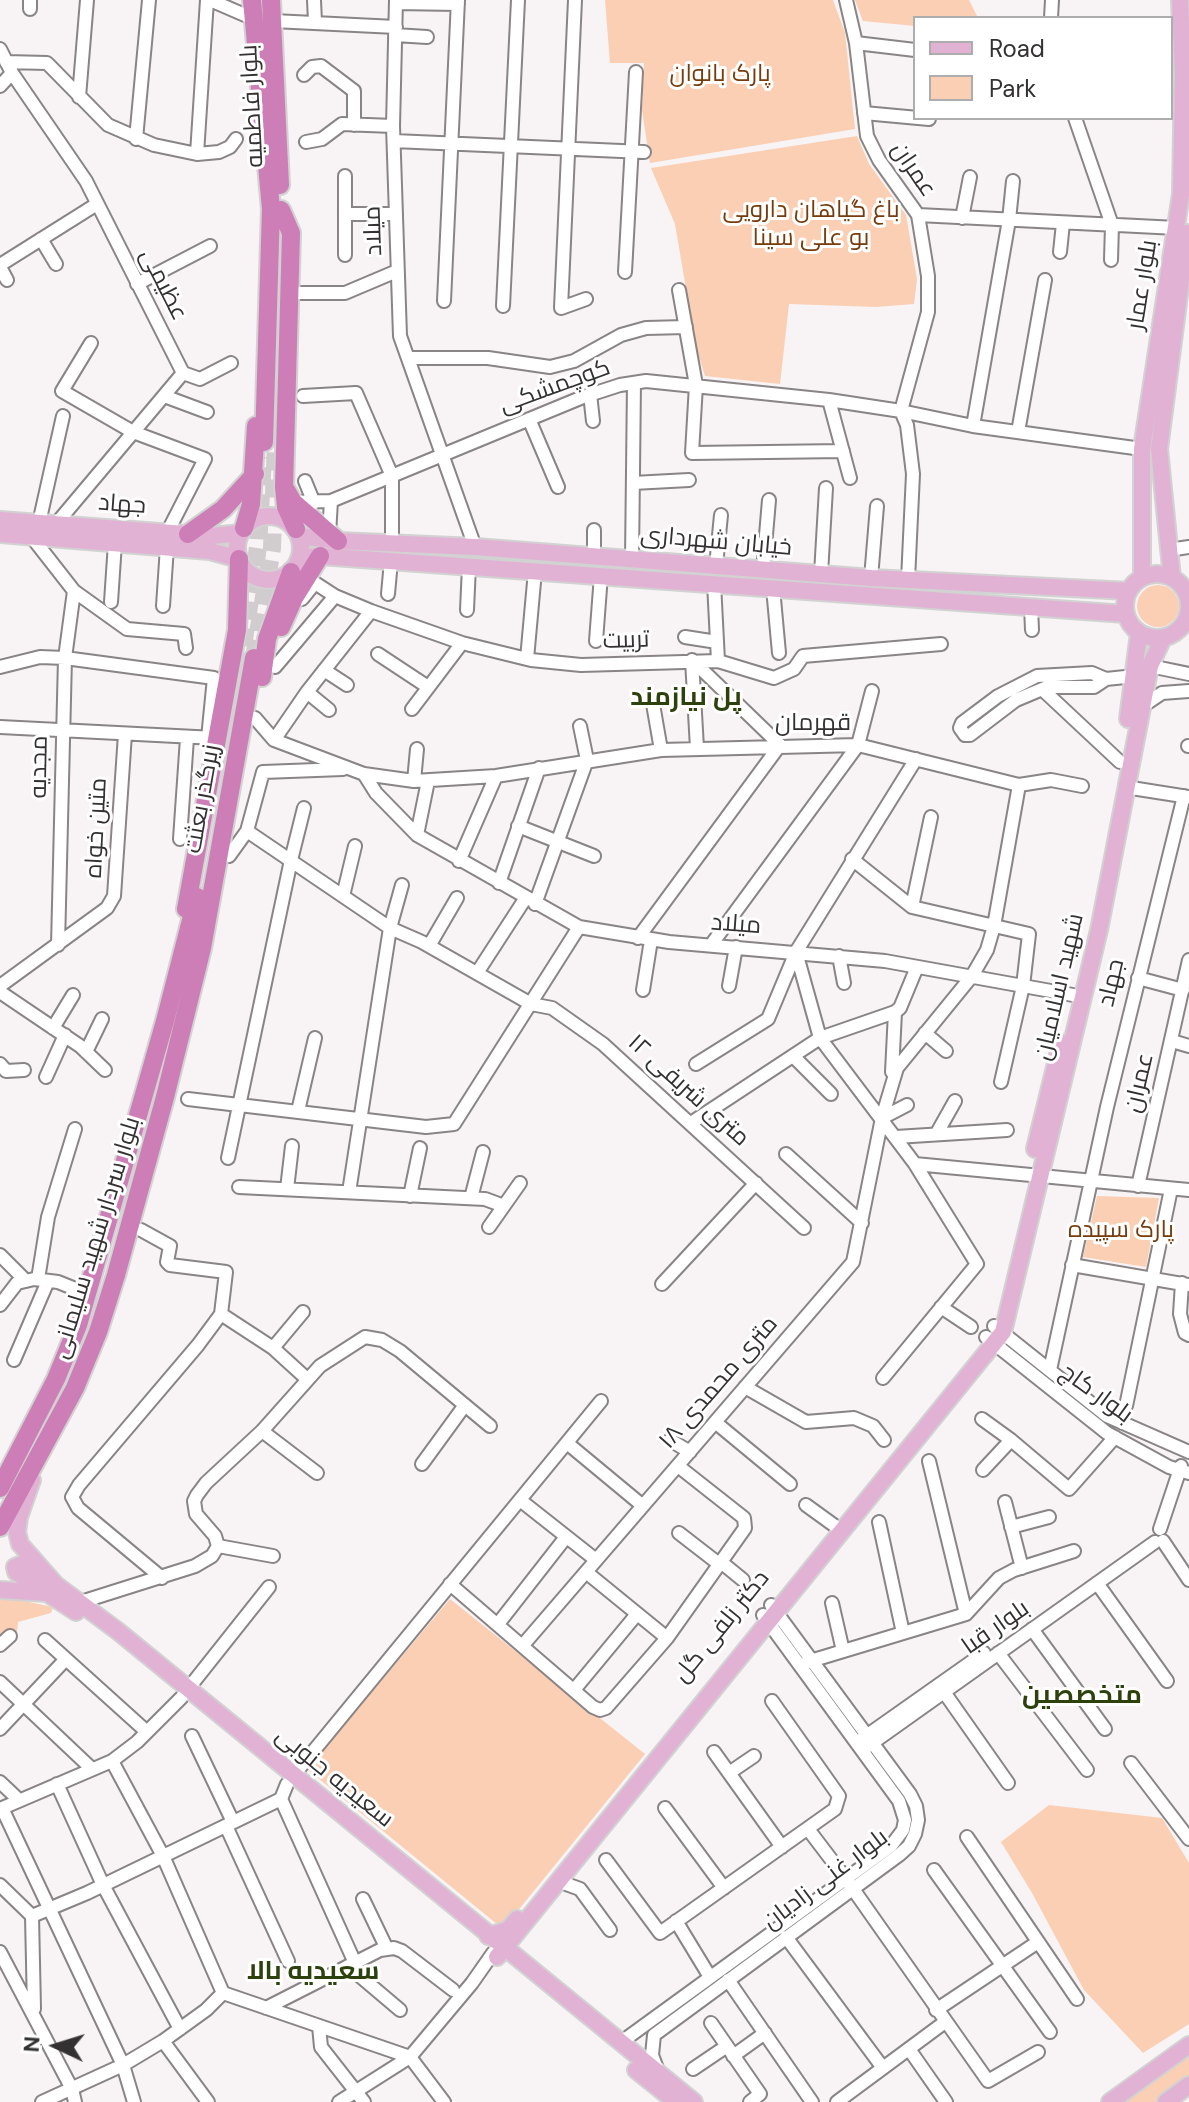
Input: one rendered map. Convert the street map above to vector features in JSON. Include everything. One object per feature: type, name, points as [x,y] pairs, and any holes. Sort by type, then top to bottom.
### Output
[{"type":"highway","name":"بلوار فاطمیه","points":[[271,0],[260,13],[276,210]]},
{"type":"highway","points":[[276,210],[291,233],[286,507],[297,532]]},
{"type":"highway","points":[[270,442],[276,210]]},
{"type":"highway","points":[[242,530],[251,504],[255,472],[260,238],[276,210]]},
{"type":"highway","points":[[255,472],[287,487],[333,537]]},
{"type":"highway","points":[[188,534],[223,509],[255,472]]},
{"type":"highway","points":[[261,655],[286,619],[294,598],[320,556]]},
{"type":"highway","points":[[194,946],[184,917],[213,738],[237,630],[239,559]]},
{"type":"highway","points":[[261,655],[295,565]]},
{"type":"highway","points":[[194,946],[215,920],[255,718],[264,629],[257,623],[245,624],[237,630]]},
{"type":"highway","name":"زیرگذر بعثت","points":[[194,946],[261,655]]},
{"type":"highway","name":"بلوار سردار شهید سلیمانی","points":[[2,1482],[56,1379],[88,1294],[125,1164],[194,946]]},
{"type":"highway","name":"بلوار سردار شهید سلیمانی","points":[[0,1527],[75,1388],[98,1332],[145,1170],[194,946]]},
{"type":"highway","points":[[125,1164],[145,1170]]},
{"type":"main road","name":"بلوار عمار","points":[[1142,577],[1142,449],[1185,194],[1180,0]]},
{"type":"main road","name":"بلوار عمار","points":[[1172,578],[1159,449],[1185,287],[1189,215]]},
{"type":"main road","points":[[273,516],[284,519],[297,532],[295,565],[277,579],[263,579],[250,574],[239,559],[237,550],[242,530],[255,519],[273,516]]},
{"type":"main road","name":"جهاد","points":[[0,520],[115,543],[167,540],[188,534],[212,536],[242,530]]},
{"type":"main road","name":"جهاد","points":[[0,534],[42,528],[167,540],[239,559]]},
{"type":"main road","name":"خیابان شهرداری","points":[[297,532],[392,543],[871,578],[1129,591]]},
{"type":"main road","name":"خیابان شهرداری","points":[[295,565],[320,556],[1126,614]]},
{"type":"main road","points":[[1152,574],[1172,578],[1185,591],[1189,601],[1187,621],[1173,635],[1163,638],[1139,633],[1124,606],[1129,591],[1142,577],[1152,574]]},
{"type":"main road","name":"شهید اسلامیان","points":[[1034,1177],[1096,901],[1135,676],[1139,633]]},
{"type":"main road","name":"شهید اسلامیان","points":[[995,1335],[1099,930],[1141,707],[1150,666],[1163,638]]},
{"type":"main road","name":"دکتر زلفی گل","points":[[488,1936],[501,1934],[512,1926],[773,1618],[835,1526],[995,1335]]},
{"type":"main road","name":"دکتر زلفی گل","points":[[498,1953],[773,1618],[995,1335]]},
{"type":"main road","name":"سعیدیه جنوبی","points":[[39,1457],[19,1517],[17,1532],[20,1544],[51,1589],[79,1614],[185,1693]]},
{"type":"main road","name":"سعیدیه جنوبی","points":[[0,1590],[51,1589],[81,1602],[287,1786],[498,1953],[676,2102]]},
{"type":"main road","name":"سعیدیه جنوبی","points":[[287,1786],[488,1936],[498,1953],[694,2102]]},
{"type":"main road","points":[[1110,2102],[1189,2045]]},
{"type":"street","points":[[79,97],[87,0]]},
{"type":"street","points":[[136,139],[149,0]]},
{"type":"street","points":[[197,154],[209,0],[260,13],[427,37]]},
{"type":"street","points":[[314,0],[315,22]]},
{"type":"street","points":[[503,306],[518,0]]},
{"type":"street","points":[[575,0],[561,308],[586,299]]},
{"type":"street","name":"عمران","points":[[846,0],[856,43],[867,136],[874,152],[918,215],[928,276],[928,312],[901,411]]},
{"type":"street","points":[[396,1],[458,2],[444,301]]},
{"type":"street","name":"میلاد","points":[[396,1],[393,126],[400,336],[475,547]]},
{"type":"street","points":[[856,43],[913,50]]},
{"type":"street","name":"عظیمی","points":[[0,49],[9,68],[86,181],[183,373]]},
{"type":"street","points":[[0,86],[9,68],[47,63],[108,125],[136,139],[197,154],[219,152],[230,147],[236,139]]},
{"type":"street","points":[[304,75],[312,67],[321,66],[354,91],[354,125]]},
{"type":"street","points":[[625,272],[638,152],[636,72]]},
{"type":"street","points":[[864,113],[913,118]]},
{"type":"street","points":[[1076,120],[1112,225],[1111,260]]},
{"type":"street","points":[[306,142],[322,139],[342,124],[393,126]]},
{"type":"street","points":[[394,141],[638,152]]},
{"type":"street","points":[[345,176],[345,255]]},
{"type":"street","points":[[962,218],[970,177]]},
{"type":"street","points":[[973,426],[1013,181]]},
{"type":"street","points":[[7,280],[0,266],[97,204]]},
{"type":"street","points":[[345,214],[395,214]]},
{"type":"street","points":[[918,215],[1177,228]]},
{"type":"street","points":[[1060,252],[1063,223]]},
{"type":"street","points":[[41,239],[56,264]]},
{"type":"street","points":[[137,284],[210,246]]},
{"type":"street","points":[[290,293],[345,293],[397,271]]},
{"type":"street","points":[[1018,432],[1045,280]]},
{"type":"street","points":[[679,290],[696,385],[692,453],[843,451]]},
{"type":"street","points":[[408,358],[488,358],[550,367],[574,361],[621,335],[646,328],[686,327]]},
{"type":"street","points":[[91,343],[62,391],[133,432],[205,459],[167,540],[163,606]]},
{"type":"street","points":[[42,528],[133,432],[183,373],[200,379],[231,363]]},
{"type":"street","name":"کوچمشکی","points":[[287,487],[314,503],[331,501],[590,394],[634,383],[667,381],[829,400],[973,426],[1142,449]]},
{"type":"street","points":[[632,559],[634,383]]},
{"type":"street","points":[[303,396],[356,393],[392,476],[392,543]]},
{"type":"street","points":[[590,394],[593,421]]},
{"type":"street","points":[[164,396],[207,412]]},
{"type":"street","points":[[829,400],[850,478]]},
{"type":"street","points":[[901,411],[907,425],[913,474],[908,580]]},
{"type":"street","points":[[63,416],[42,528],[74,591],[127,629],[184,634],[186,648]]},
{"type":"street","points":[[529,419],[558,487]]},
{"type":"street","points":[[633,483],[689,480]]},
{"type":"street","points":[[305,481],[314,503]]},
{"type":"street","points":[[821,574],[826,488]]},
{"type":"street","points":[[763,570],[769,500]]},
{"type":"street","points":[[331,501],[333,537]]},
{"type":"street","points":[[871,578],[877,506]]},
{"type":"street","points":[[716,566],[721,515]]},
{"type":"street","points":[[594,530],[594,556]]},
{"type":"street","points":[[111,602],[115,543]]},
{"type":"street","points":[[1169,550],[1189,547]]},
{"type":"street","points":[[388,594],[391,561]]},
{"type":"street","points":[[467,610],[469,566]]},
{"type":"street","points":[[527,659],[535,571]]},
{"type":"street","points":[[596,641],[601,575]]},
{"type":"street","name":"تربیت","points":[[286,619],[315,583],[335,596],[371,611],[462,643],[527,659],[581,665],[718,661],[774,678],[794,669],[803,656],[941,644]]},
{"type":"street","points":[[714,583],[718,661]]},
{"type":"street","points":[[773,588],[779,653]]},
{"type":"street","name":"مجدیه","points":[[58,945],[65,658],[74,591]]},
{"type":"street","points":[[261,655],[335,596]]},
{"type":"street","points":[[1031,606],[1032,630]]},
{"type":"street","points":[[255,718],[274,740],[307,692],[371,611]]},
{"type":"street","points":[[685,637],[717,642]]},
{"type":"street","points":[[412,709],[462,643]]},
{"type":"street","points":[[378,654],[428,687]]},
{"type":"street","points":[[0,667],[40,657],[65,658],[214,678],[213,738],[0,727]]},
{"type":"street","points":[[643,990],[644,939],[780,745],[692,660]]},
{"type":"street","points":[[692,660],[697,748]]},
{"type":"street","points":[[1141,707],[1162,693],[1187,691],[1188,674],[1150,666]]},
{"type":"street","points":[[324,670],[347,685]]},
{"type":"street","points":[[1106,679],[1092,673],[1037,676],[998,696],[962,723],[960,728],[970,735],[1016,700],[1042,689],[1094,687],[1106,679],[1135,676]]},
{"type":"street","points":[[1042,689],[1120,762]]},
{"type":"street","points":[[711,945],[858,745],[872,691]]},
{"type":"street","points":[[307,692],[329,710]]},
{"type":"street","points":[[653,704],[661,750]]},
{"type":"street","points":[[477,973],[530,901],[557,843],[587,760],[580,726]]},
{"type":"street","name":"متین خواه","points":[[0,986],[107,908],[114,896],[125,734]]},
{"type":"street","points":[[180,839],[187,738]]},
{"type":"street","name":"قهرمان","points":[[274,740],[364,774],[414,781],[496,776],[661,750],[858,745],[1019,785],[1051,780],[1082,786]]},
{"type":"street","points":[[414,781],[417,749]]},
{"type":"street","points":[[696,1064],[768,1019],[796,952],[916,759]]},
{"type":"street","points":[[499,883],[539,768]]},
{"type":"street","points":[[229,856],[247,831],[263,772],[350,769]]},
{"type":"street","name":"میلاد","points":[[364,774],[376,793],[417,835],[579,927],[644,939],[839,956],[1073,995]]},
{"type":"street","points":[[459,861],[496,776]]},
{"type":"street","points":[[417,835],[428,781]]},
{"type":"street","points":[[891,1087],[899,1064],[972,976],[987,950],[1019,785]]},
{"type":"street","points":[[1125,787],[1187,797]]},
{"type":"street","name":"جهاد","points":[[1050,1370],[1138,978],[1187,797]]},
{"type":"street","points":[[228,1158],[304,808]]},
{"type":"street","points":[[912,907],[931,817]]},
{"type":"street","points":[[518,826],[594,856]]},
{"type":"street","name":"۱۲ متری شریفی","points":[[247,831],[390,928],[429,946],[531,1004],[552,1008],[603,1044],[804,1228]]},
{"type":"street","points":[[343,896],[355,846]]},
{"type":"street","points":[[852,859],[912,907],[1029,934],[1023,986],[1001,1082]]},
{"type":"street","points":[[349,1192],[390,928],[402,885]]},
{"type":"street","points":[[429,946],[457,898]]},
{"type":"street","points":[[188,1099],[426,1127],[454,1124],[579,927]]},
{"type":"street","points":[[729,986],[736,947]]},
{"type":"street","points":[[796,952],[820,1038],[915,1164],[977,1264],[883,1378]]},
{"type":"street","points":[[839,956],[844,983]]},
{"type":"street","name":"عمران","points":[[1138,1186],[1189,964]]},
{"type":"street","points":[[691,1123],[820,1038],[895,1012],[900,1008],[917,967]]},
{"type":"street","points":[[1138,978],[1183,990]]},
{"type":"street","points":[[0,992],[65,1035],[105,1070]]},
{"type":"street","points":[[53,1028],[73,995]]},
{"type":"street","points":[[891,1087],[895,1012]]},
{"type":"street","points":[[86,1052],[102,1019]]},
{"type":"street","points":[[925,1033],[946,1051]]},
{"type":"street","points":[[46,1077],[65,1035]]},
{"type":"street","points":[[298,1111],[315,1038]]},
{"type":"street","points":[[1172,1041],[1189,1046]]},
{"type":"street","points":[[793,1056],[831,1094]]},
{"type":"street","points":[[0,1064],[6,1071],[24,1070]]},
{"type":"street","name":"۱۸ متری محمدی","points":[[523,1645],[853,1262],[891,1087]]},
{"type":"street","points":[[937,1133],[955,1101]]},
{"type":"street","points":[[882,1118],[907,1105]]},
{"type":"street","points":[[14,1360],[37,1280],[48,1217],[75,1129]]},
{"type":"street","points":[[896,1137],[1007,1130]]},
{"type":"street","points":[[287,1189],[292,1146]]},
{"type":"street","points":[[410,1196],[420,1148]]},
{"type":"street","points":[[471,1198],[483,1152]]},
{"type":"street","points":[[786,1154],[862,1223]]},
{"type":"street","points":[[915,1164],[1189,1190]]},
{"type":"street","points":[[489,1227],[520,1183]]},
{"type":"street","points":[[662,1284],[756,1183]]},
{"type":"street","points":[[239,1187],[485,1199],[504,1206]]},
{"type":"street","points":[[1126,1406],[1171,1189]]},
{"type":"street","points":[[141,1230],[170,1246],[167,1262],[170,1265],[226,1272],[221,1314],[73,1493],[73,1501],[162,1578]]},
{"type":"street","points":[[0,1255],[37,1280],[88,1294]]},
{"type":"street","points":[[1072,1265],[1185,1284],[1180,1314],[1185,1333],[1189,1335]]},
{"type":"street","points":[[0,1305],[17,1283],[37,1280]]},
{"type":"street","points":[[941,1307],[971,1327]]},
{"type":"street","points":[[273,1348],[303,1312]]},
{"type":"street","points":[[221,1314],[273,1348],[307,1379]]},
{"type":"street","name":"بلوار کاج","points":[[995,1335],[1050,1370],[1107,1416],[1188,1449]]},
{"type":"street","name":"بلوار کاج","points":[[995,1335],[1115,1437],[1186,1471]]},
{"type":"street","points":[[81,1602],[162,1578],[214,1554],[218,1546],[215,1536],[196,1514],[194,1501],[206,1483],[262,1431],[320,1366],[365,1337],[382,1340],[400,1351],[490,1426]]},
{"type":"street","points":[[745,1387],[806,1422],[854,1418],[873,1426],[884,1440]]},
{"type":"street","points":[[32,1916],[229,1824],[287,1786],[601,1401]]},
{"type":"street","points":[[422,1464],[465,1405]]},
{"type":"street","points":[[982,1419],[1069,1489],[1115,1437]]},
{"type":"street","points":[[715,1422],[790,1484]]},
{"type":"street","points":[[262,1431],[317,1473]]},
{"type":"street","points":[[670,1440],[690,1452]]},
{"type":"street","points":[[983,1470],[1011,1440]]},
{"type":"street","points":[[567,1443],[643,1506]]},
{"type":"street","points":[[1188,1449],[1186,1471],[1159,1537],[1189,1580]]},
{"type":"street","points":[[929,1461],[966,1614]]},
{"type":"street","points":[[450,1584],[593,1707],[600,1710],[606,1708],[667,1638],[745,1528],[744,1518],[678,1466]]},
{"type":"street","points":[[520,1500],[596,1560]]},
{"type":"street","points":[[1005,1502],[1022,1568]]},
{"type":"street","points":[[806,1505],[835,1526]]},
{"type":"street","points":[[1011,1527],[1049,1517]]},
{"type":"street","points":[[879,1522],[903,1633]]},
{"type":"street","points":[[679,1533],[743,1580]]},
{"type":"street","points":[[498,1624],[566,1537]]},
{"type":"street","name":"بلوار قبا","points":[[864,1742],[944,1692],[1159,1537]]},
{"type":"street","name":"بلوار قبا","points":[[864,1742],[1159,1537]]},
{"type":"street","points":[[218,1546],[273,1556]]},
{"type":"street","points":[[806,1663],[966,1614],[999,1578],[1074,1551]]},
{"type":"street","points":[[586,1572],[667,1638]]},
{"type":"street","points":[[1097,1583],[1167,1681]]},
{"type":"street","points":[[134,2102],[123,2065],[1,1808],[112,1761],[147,1732],[185,1693],[269,1587]]},
{"type":"street","points":[[832,1603],[843,1651]]},
{"type":"street","points":[[574,1690],[637,1614]]},
{"type":"street","name":"بلوار غنی زادیان","points":[[620,2043],[650,2031],[728,1980],[786,1937],[899,1839],[905,1820],[899,1801],[864,1742],[773,1618]]},
{"type":"street","points":[[1032,1629],[1105,1729]]},
{"type":"street","points":[[45,1640],[147,1732]]},
{"type":"street","points":[[998,1653],[1087,1770]]},
{"type":"street","points":[[0,1729],[66,1659]]},
{"type":"street","points":[[0,1682],[92,1769]]},
{"type":"street","points":[[944,1692],[1008,1783]]},
{"type":"street","points":[[606,1860],[660,1933],[835,1809],[839,1796],[772,1701]]},
{"type":"street","points":[[192,1736],[288,1961]]},
{"type":"street","points":[[714,1752],[782,1847]]},
{"type":"street","points":[[729,1773],[754,1756]]},
{"type":"street","points":[[112,1761],[163,1856],[223,1993],[410,2057],[444,2102]]},
{"type":"street","points":[[1131,1763],[1189,1839]]},
{"type":"street","points":[[0,1782],[19,1800]]},
{"type":"street","points":[[57,1784],[103,1885],[180,2029]]},
{"type":"street","points":[[287,1786],[351,1965],[400,2010]]},
{"type":"street","points":[[665,1808],[724,1888]]},
{"type":"street","points":[[808,1829],[988,2081],[1038,2052]]},
{"type":"street","points":[[967,1837],[1077,1999]]},
{"type":"street","points":[[934,1870],[1050,2032]]},
{"type":"street","points":[[558,1881],[580,1889],[610,1930]]},
{"type":"street","name":"بلوار غنی زادیان","points":[[650,2031],[710,1977],[849,1884]]},
{"type":"street","points":[[0,1885],[32,1916],[34,2014]]},
{"type":"street","points":[[363,1899],[387,1949]]},
{"type":"street","points":[[676,1921],[710,1977]]},
{"type":"street","points":[[786,1937],[883,2068]]},
{"type":"street","points":[[936,2010],[1038,1942]]},
{"type":"street","points":[[266,2008],[387,1949],[402,1951],[453,1990]]},
{"type":"street","points":[[339,2102],[360,2096],[410,2057],[498,1953]]},
{"type":"street","points":[[2,1958],[34,2014],[74,2096]]},
{"type":"street","points":[[728,1980],[812,2102]]},
{"type":"street","points":[[42,2102],[74,2096],[163,2041],[206,2010],[223,1993]]},
{"type":"street","points":[[837,2102],[853,2098],[883,2068],[945,2022]]},
{"type":"street","points":[[711,2023],[760,2094],[750,2102]]},
{"type":"street","points":[[319,2026],[321,2047],[360,2096]]},
{"type":"street","points":[[650,2031],[652,2055],[659,2074]]},
{"type":"street","points":[[693,2069],[765,2033]]},
{"type":"street","points":[[163,2041],[208,2102]]},
{"type":"street","points":[[909,2049],[946,2102]]},
{"type":"green space","name":"پارک بانوان","points":[[605,0],[833,0],[845,33],[855,129],[650,163],[642,110],[644,63],[610,63]]},
{"type":"green space","points":[[855,0],[969,0],[977,16],[913,16],[913,26],[863,21]]},
{"type":"green space","name":"باغ گیاهان دارویی بو علی سینا","points":[[857,136],[869,164],[906,215],[917,279],[914,304],[876,307],[789,304],[780,384],[705,376],[696,347],[675,224],[651,168]]},
{"type":"green space","points":[[1158,585],[1173,591],[1179,606],[1173,621],[1158,627],[1143,621],[1137,606],[1143,591]]},
{"type":"green space","name":"پارک سپیده","points":[[1097,1196],[1159,1198],[1146,1267],[1083,1257]]},
{"type":"green space","points":[[0,1596],[53,1607],[51,1613],[18,1622],[17,1632],[8,1633],[0,1640]]},
{"type":"green space","points":[[450,1599],[645,1754],[503,1929],[307,1769]]},
{"type":"green space","points":[[1049,1805],[1162,1818],[1189,1863],[1189,2024],[1143,2053],[1084,1990],[1001,1842]]},
{"type":"green space","points":[[1189,2052],[1189,2078],[1156,2102],[1121,2102]]},
{"type":"tunnel","points":[[254,658],[272,548],[276,442]]},
{"type":"tunnel","points":[[243,646],[258,547],[263,457]]},
{"type":"district","name":"پل نیازمند","points":[[686,698]]},
{"type":"district","name":"متخصصین","points":[[1082,1696]]},
{"type":"district","name":"سعيدیه بالا","points":[[313,1972]]}]
